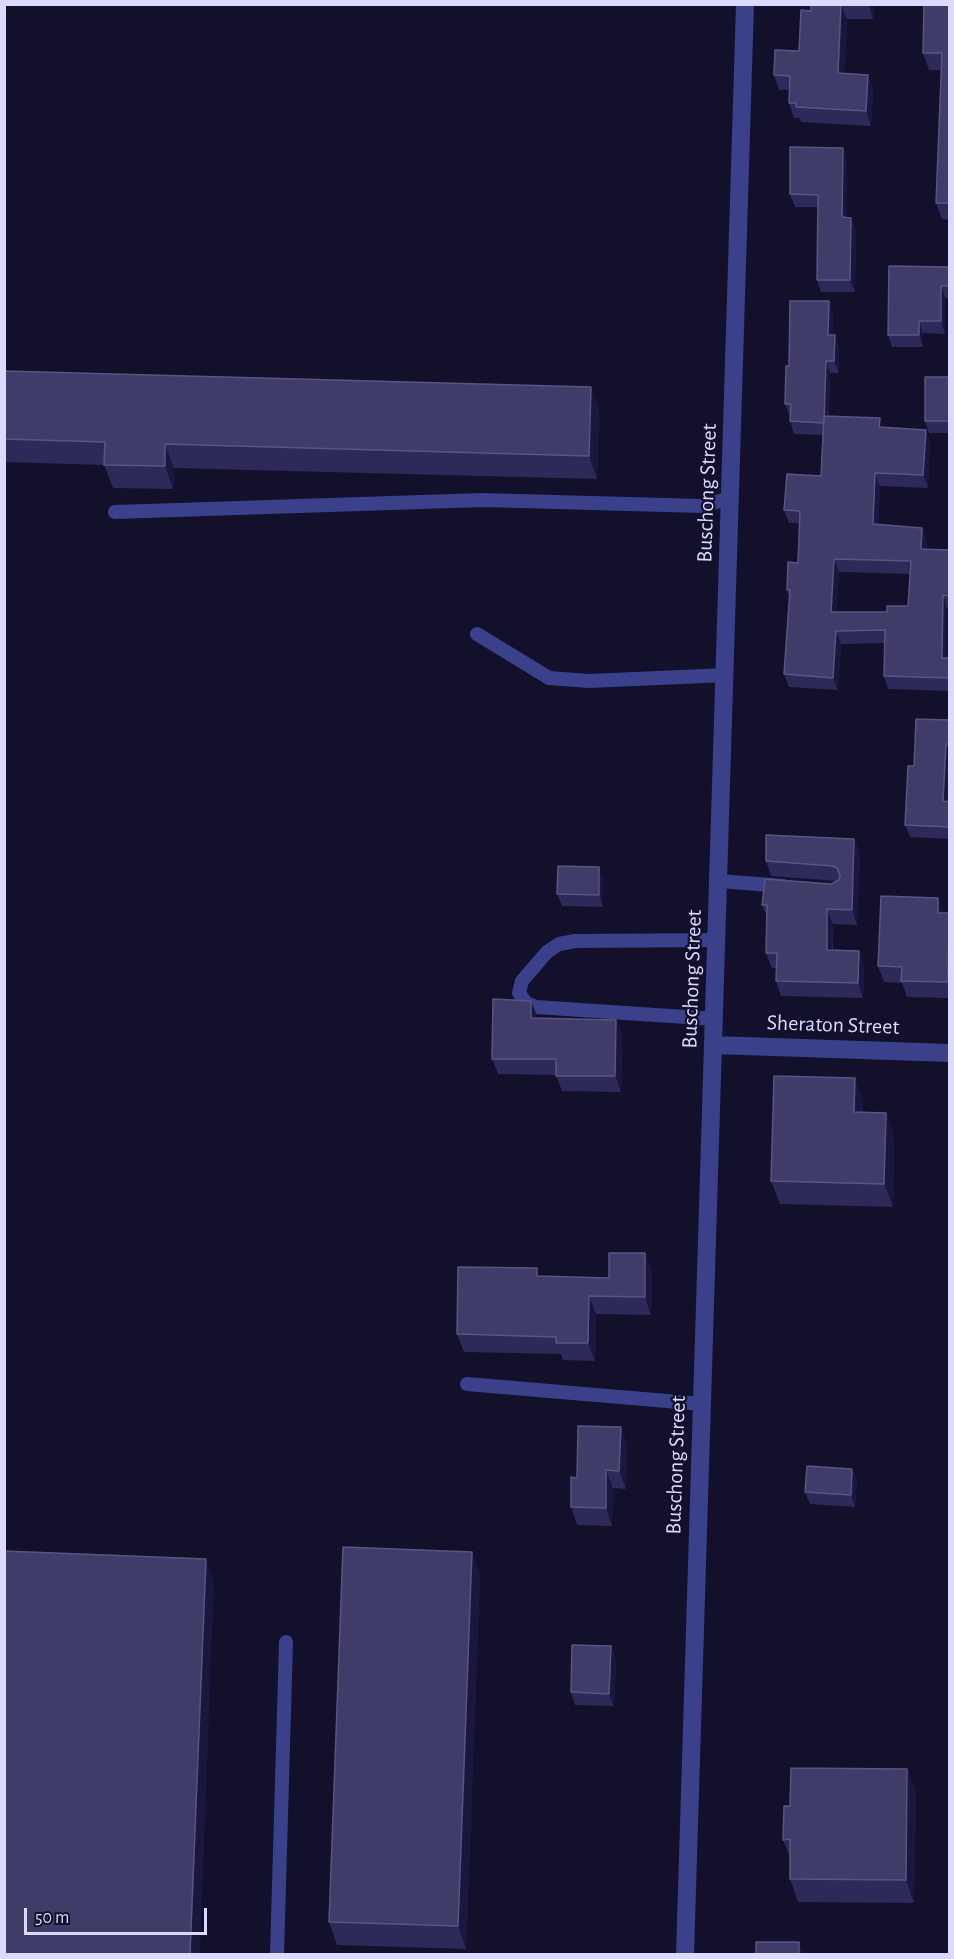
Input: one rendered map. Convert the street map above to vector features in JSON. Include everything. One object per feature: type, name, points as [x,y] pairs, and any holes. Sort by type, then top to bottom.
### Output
[{"type":"street","name":"Buschong Street","points":[[685,1954],[745,4]]},
{"type":"street","name":"Sheraton Street","points":[[714,1045],[950,1053]]},
{"type":"lane","points":[[116,512],[483,500],[700,506],[731,498]]},
{"type":"lane","points":[[477,634],[549,678],[589,681],[726,675]]},
{"type":"lane","points":[[719,881],[794,887]]},
{"type":"lane","points":[[715,1019],[536,1007],[526,1004],[519,993],[522,981],[547,952],[560,944],[575,941],[717,940]]},
{"type":"lane","points":[[467,1384],[702,1404]]},
{"type":"lane","points":[[277,1954],[286,1642]]},
{"type":"building","points":[[811,4],[841,4],[838,73],[868,75],[866,111],[796,107],[796,103],[789,103],[790,76],[774,75],[775,50],[799,51],[801,10],[811,11]]},
{"type":"building","points":[[924,4],[950,4],[950,203],[936,203],[942,53],[923,53]]},
{"type":"building","points":[[790,147],[843,148],[842,217],[851,218],[850,280],[817,280],[818,195],[790,194]]},
{"type":"building","points":[[889,266],[950,267],[950,286],[941,286],[941,321],[919,321],[919,335],[888,335]]},
{"type":"building","points":[[790,301],[829,301],[828,335],[835,335],[834,361],[826,361],[824,423],[790,421],[791,404],[785,404],[786,366],[789,366]]},
{"type":"building","points":[[4,371],[591,387],[589,456],[165,444],[165,466],[104,465],[105,442],[4,439]]},
{"type":"building","points":[[925,377],[950,377],[950,421],[925,421]]},
{"type":"building","points":[[824,416],[880,418],[879,427],[926,430],[923,475],[875,473],[873,524],[922,528],[921,549],[950,550],[950,596],[943,595],[942,658],[950,658],[950,678],[884,676],[885,630],[836,631],[833,678],[784,674],[790,590],[787,590],[788,562],[798,563],[800,511],[784,510],[787,474],[821,476]],"holes":[[[834,559],[911,561],[908,606],[887,606],[887,612],[831,612]]]},
{"type":"building","points":[[916,719],[950,720],[950,744],[946,744],[943,801],[950,802],[950,827],[905,825],[908,766],[914,766]]},
{"type":"building","points":[[766,835],[854,839],[852,910],[827,909],[827,950],[859,951],[858,983],[776,981],[777,953],[766,953],[767,905],[762,905],[765,879],[831,884],[839,880],[840,875],[837,868],[832,866],[766,861]]},
{"type":"building","points":[[558,866],[599,867],[599,895],[557,894]]},
{"type":"building","points":[[881,896],[938,898],[938,913],[949,913],[948,982],[901,981],[902,967],[878,966]]},
{"type":"building","points":[[493,999],[531,1001],[531,1018],[616,1020],[615,1076],[556,1076],[556,1059],[492,1059]]},
{"type":"building","points":[[774,1076],[855,1078],[854,1112],[886,1113],[884,1184],[771,1181]]},
{"type":"building","points":[[609,1253],[645,1253],[645,1297],[589,1296],[588,1343],[556,1343],[556,1337],[457,1334],[458,1267],[537,1268],[537,1276],[609,1278]]},
{"type":"building","points":[[578,1426],[621,1427],[619,1471],[606,1470],[606,1508],[571,1507],[571,1477],[577,1478]]},
{"type":"building","points":[[807,1466],[852,1469],[851,1495],[805,1492]]},
{"type":"building","points":[[343,1547],[472,1552],[458,1926],[329,1922]]},
{"type":"building","points":[[4,1551],[206,1559],[190,1954],[4,1954]]},
{"type":"building","points":[[572,1645],[611,1646],[609,1694],[571,1692]]},
{"type":"building","points":[[791,1768],[907,1769],[906,1880],[790,1879],[790,1839],[783,1840],[784,1806],[790,1806]]},
{"type":"building","points":[[756,1942],[799,1942],[799,1954],[756,1954]]}]
